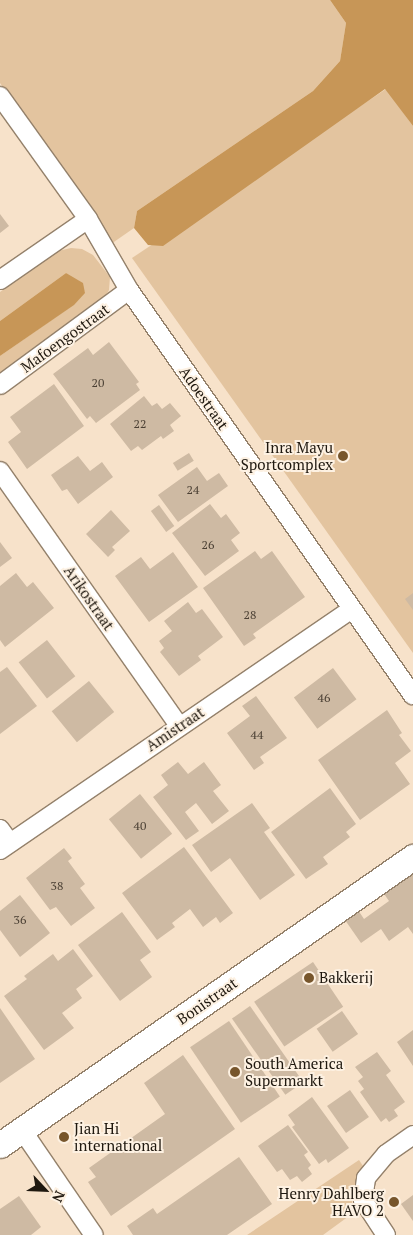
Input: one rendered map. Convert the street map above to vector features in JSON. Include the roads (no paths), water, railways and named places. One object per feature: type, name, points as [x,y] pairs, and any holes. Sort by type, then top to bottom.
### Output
[{"type":"street","name":"Adoestraat","points":[[0,96],[88,219],[129,290],[351,610],[413,696]]},
{"type":"street","points":[[0,280],[88,219]]},
{"type":"street","name":"Mafoengostraat","points":[[0,385],[129,290]]},
{"type":"street","name":"Arikostraat","points":[[0,471],[178,726]]},
{"type":"street","name":"Amistraat","points":[[3,840],[351,610]]},
{"type":"street","name":"Bonistraat","points":[[0,1145],[413,857]]},
{"type":"street","points":[[22,1130],[94,1235]]},
{"type":"street","points":[[386,1235],[363,1200],[366,1178],[386,1154],[413,1135]]},
{"type":"place","name":"Inra Mayu Sportcomplex","points":[[343,456]]},
{"type":"place","name":"Bakkerij","points":[[309,978]]},
{"type":"place","name":"South America Supermarkt","points":[[235,1072]]},
{"type":"place","name":"Jian Hi international","points":[[64,1137]]},
{"type":"place","name":"Henry Dahlberg HAVO 2","points":[[394,1202]]}]
